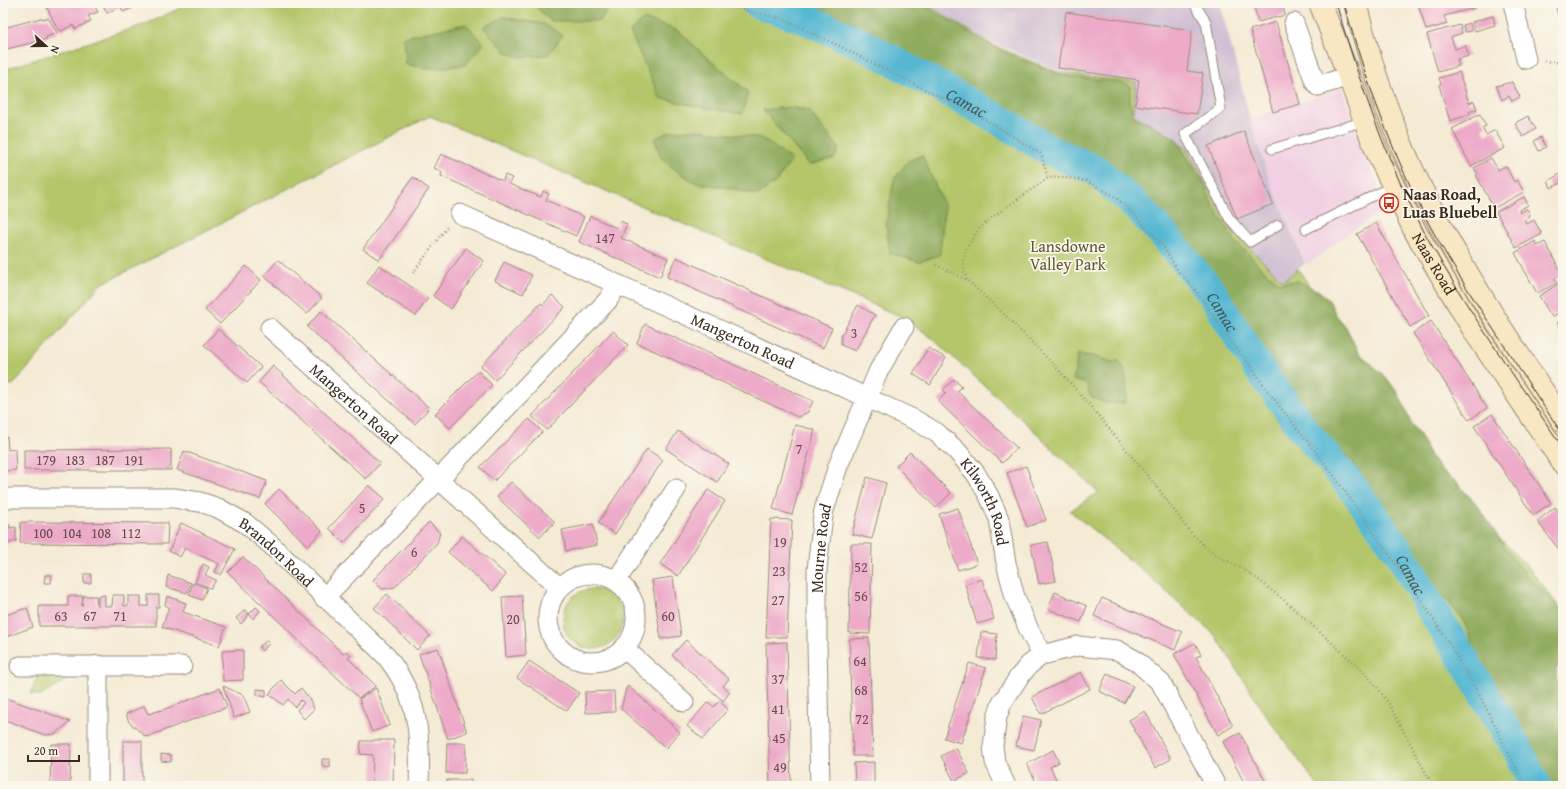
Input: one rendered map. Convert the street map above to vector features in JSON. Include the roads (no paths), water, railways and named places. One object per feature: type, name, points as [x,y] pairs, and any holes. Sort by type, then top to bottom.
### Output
[{"type":"main road","name":"Naas Road","points":[[1320,3],[1349,76],[1364,121],[1415,231],[1476,332],[1563,463]]},
{"type":"main road","name":"Naas Road","points":[[1355,3],[1383,99],[1420,188],[1468,275],[1563,421]]},
{"type":"street","points":[[1513,3],[1526,59]]},
{"type":"street","points":[[1294,23],[1315,82],[1318,86],[1349,76]]},
{"type":"street","name":"Mangerton Road","points":[[460,214],[722,331],[867,398]]},
{"type":"street","points":[[324,598],[608,300],[617,285]]},
{"type":"street","name":"Mourne Road","points":[[820,786],[817,570],[824,510],[838,466],[879,370],[904,327]]},
{"type":"street","name":"Mangerton Road","points":[[270,328],[560,588]]},
{"type":"street","name":"Kilworth Road","points":[[867,398],[915,420],[937,433],[956,451],[976,474],[989,496],[999,519],[1006,563],[1015,597],[1029,630],[1042,655]]},
{"type":"street","points":[[616,581],[676,489]]},
{"type":"street","name":"Brandon Road","points":[[3,498],[174,498],[200,502],[218,508],[245,523],[270,544],[394,665],[413,704],[418,723],[420,750],[419,786]]},
{"type":"street","points":[[587,574],[607,576],[624,587],[630,594],[636,613],[634,632],[624,648],[616,655],[606,660],[596,662],[585,662],[566,654],[552,637],[548,617],[554,596],[560,588],[577,576],[587,574]]},
{"type":"street","points":[[1006,786],[995,762],[993,734],[1002,703],[1019,676],[1029,665],[1042,655],[1078,646],[1117,650],[1135,660],[1161,683],[1216,786]]},
{"type":"street","points":[[624,648],[684,702]]},
{"type":"street","points":[[98,665],[98,786]]},
{"type":"street","points":[[20,666],[182,666]]},
{"type":"lane","points":[[1194,3],[1206,22],[1221,108],[1185,134],[1229,218],[1250,242],[1278,225]]},
{"type":"lane","points":[[1272,149],[1364,121]]},
{"type":"lane","points":[[1306,229],[1393,186]]},
{"type":"waterway","name":"Camac","points":[[757,3],[801,17],[862,44],[998,119],[1047,149],[1097,171],[1133,203],[1164,235],[1212,293],[1257,366],[1304,430],[1353,488],[1400,553],[1428,604],[1459,652],[1520,754],[1536,786]]},
{"type":"tram line","points":[[1336,3],[1365,93],[1387,152],[1399,181],[1427,237],[1442,264],[1493,344],[1563,448]]},
{"type":"tram line","points":[[1344,3],[1361,60],[1381,117],[1404,172],[1430,226],[1467,288],[1563,435]]},
{"type":"place","name":"Naas Road, Luas Bluebell","points":[[1389,203]]},
{"type":"park label","name":"Lansdowne Valley Park","points":[[1068,255]]}]
